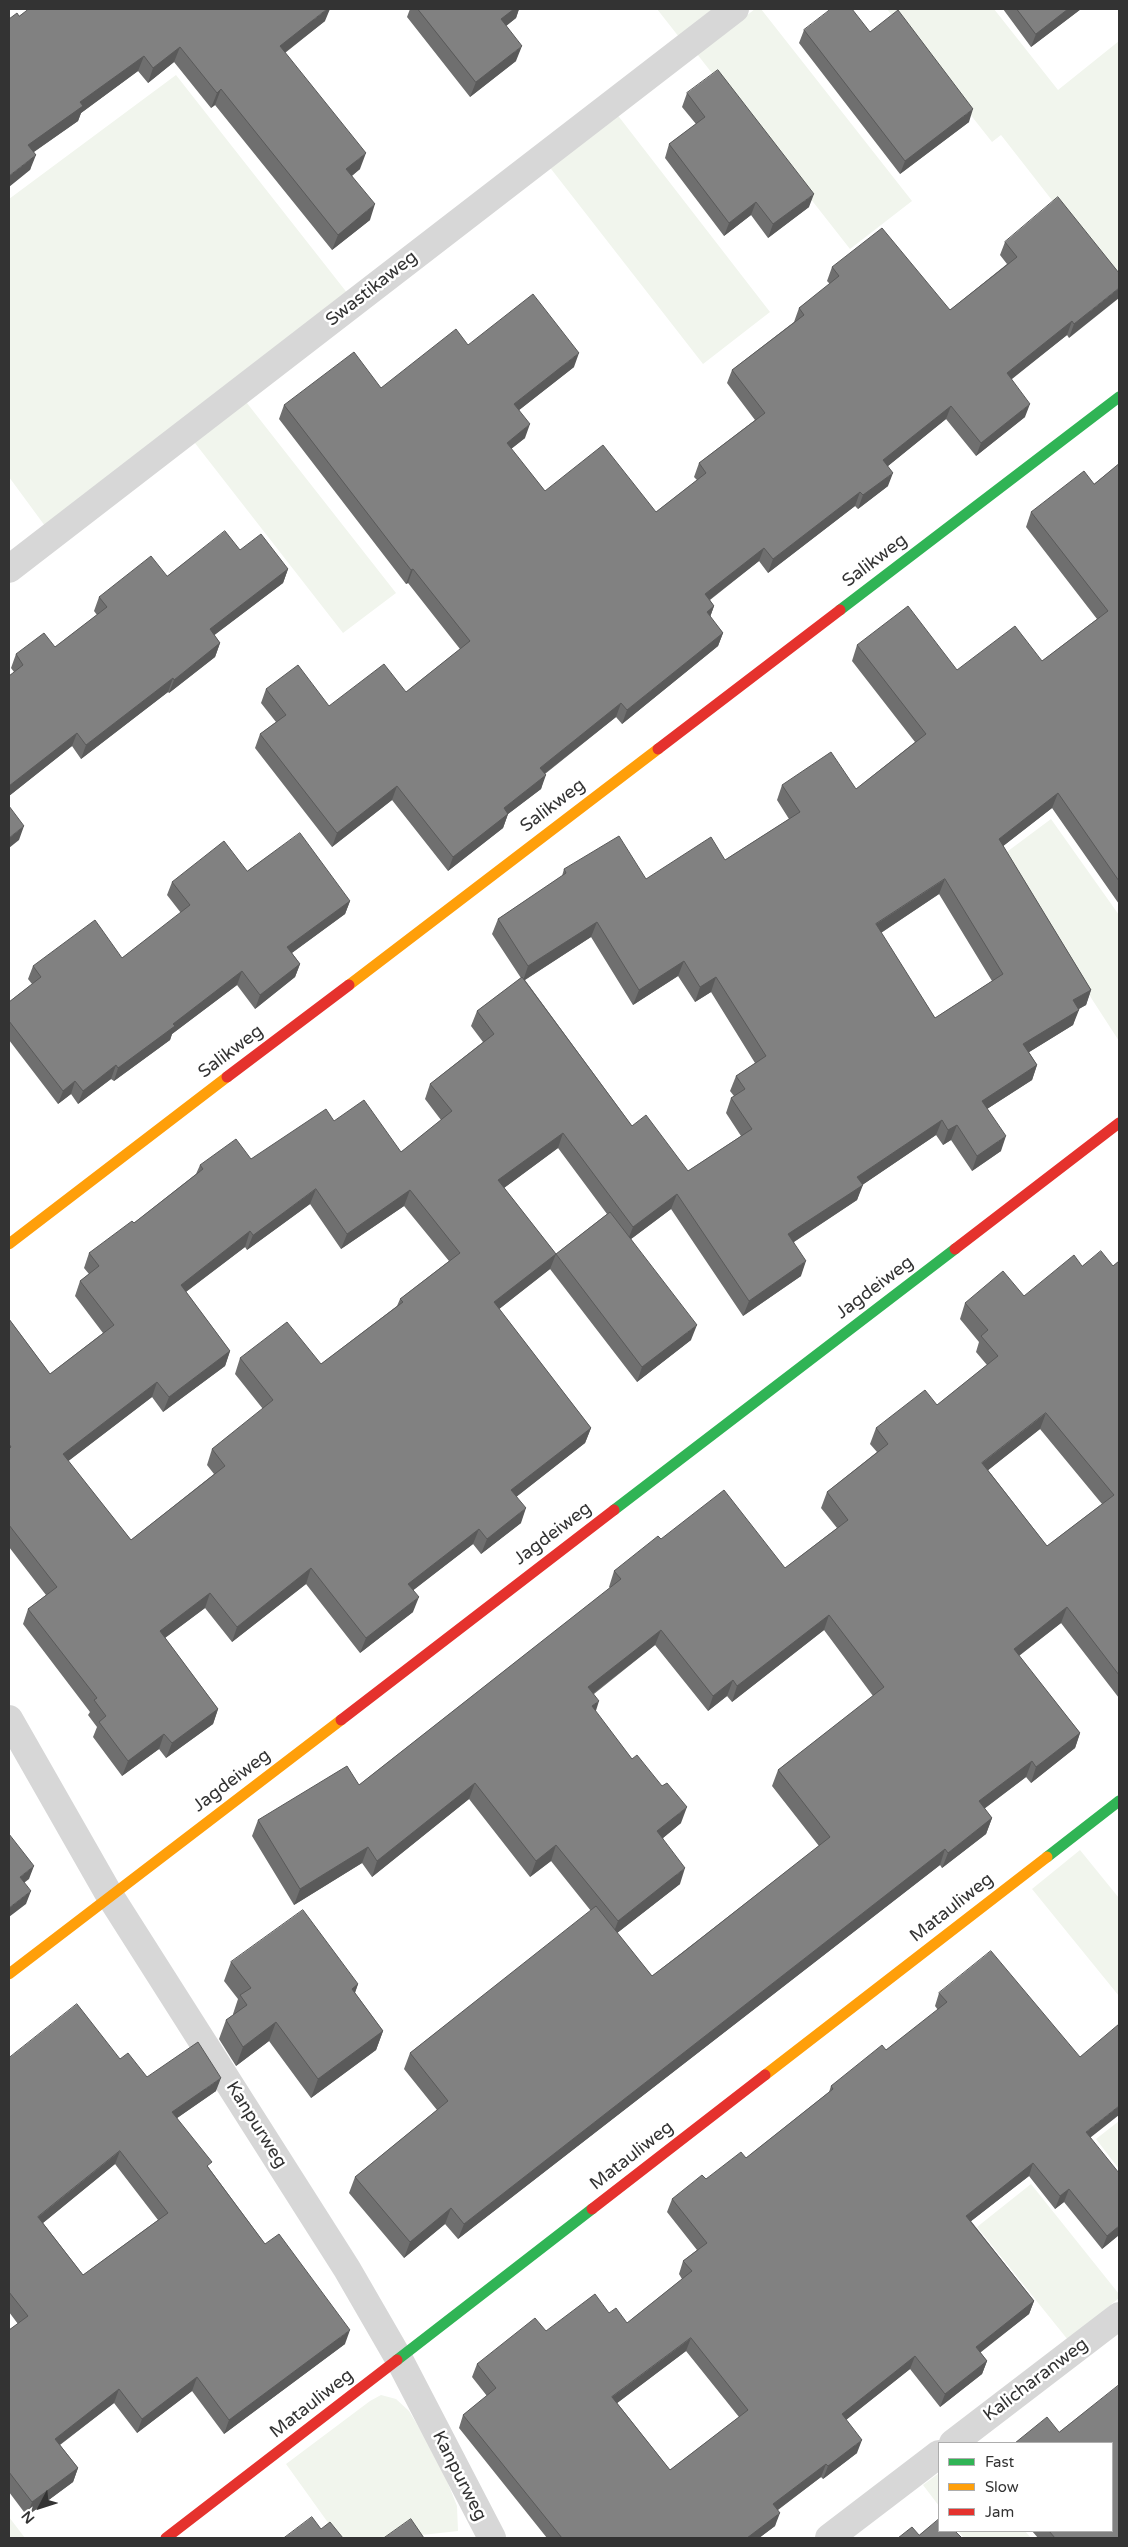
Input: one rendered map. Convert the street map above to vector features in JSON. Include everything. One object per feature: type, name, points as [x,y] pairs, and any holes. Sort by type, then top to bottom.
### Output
[{"type":"street","name":"Swastikaweg","points":[[9,569],[735,9]]},
{"type":"street","name":"Salikweg","points":[[9,1244],[1119,397]]},
{"type":"street","name":"Jagdeiweg","points":[[9,1974],[1119,1123]]},
{"type":"street","name":"Kanpurweg","points":[[9,1720],[110,1896],[348,2269],[399,2359],[492,2538]]},
{"type":"street","name":"Matauliweg","points":[[166,2538],[1119,1801]]},
{"type":"street","name":"Kalicharanweg","points":[[954,2442],[1119,2316]]},
{"type":"street","points":[[828,2538],[938,2455]]},
{"type":"shaded area","points":[[657,9],[717,9],[679,37]]},
{"type":"shaded area","points":[[755,9],[761,9],[912,201],[850,249],[697,54]]},
{"type":"shaded area","points":[[887,9],[994,9],[1058,90],[1119,41],[1119,286],[1001,135],[992,142]]},
{"type":"shaded area","points":[[176,75],[348,294],[45,526],[9,477],[9,199]]},
{"type":"shaded area","points":[[616,113],[770,312],[703,364],[548,165]]},
{"type":"shaded area","points":[[243,398],[396,593],[343,633],[191,438]]},
{"type":"shaded area","points":[[1051,819],[1119,915],[1119,1041],[1000,857]]},
{"type":"shaded area","points":[[1080,1850],[1119,1898],[1119,1996],[1032,1889]]},
{"type":"shaded area","points":[[1119,2121],[1119,2169],[1096,2139]]},
{"type":"shaded area","points":[[1031,2184],[1119,2294],[1119,2298],[1068,2340],[977,2227]]},
{"type":"shaded area","points":[[381,2395],[396,2399],[409,2411],[439,2461],[457,2506],[458,2531],[395,2538],[339,2538],[286,2464],[370,2401]]},
{"type":"shaded area","points":[[938,2474],[938,2505],[923,2485]]},
{"type":"shaded area","points":[[9,2517],[25,2538],[9,2538]]},
{"type":"shaded area","points":[[959,2532],[1026,2532],[1031,2538],[964,2538]]},
{"type":"building","points":[[29,9],[327,9],[280,46],[366,153],[346,169],[375,204],[338,235],[221,89],[217,93],[180,47],[153,68],[144,56],[80,102],[83,106],[28,145],[36,155],[9,176],[9,19],[17,13],[19,16]]},
{"type":"building","points":[[418,9],[514,9],[501,19],[522,46],[476,82]]},
{"type":"building","points":[[831,9],[852,9],[870,32],[898,10],[973,109],[905,161],[804,30]]},
{"type":"building","points":[[1017,9],[1068,9],[1036,34]]},
{"type":"building","points":[[718,70],[814,194],[773,224],[756,202],[729,223],[669,144],[705,117],[687,93]]},
{"type":"building","points":[[1058,197],[1119,273],[1119,288],[1074,324],[1072,321],[1007,373],[1030,404],[981,443],[951,406],[883,460],[893,473],[863,495],[860,492],[773,559],[764,548],[705,594],[714,606],[707,612],[723,633],[627,710],[621,703],[540,768],[546,775],[504,808],[508,814],[453,857],[397,786],[337,833],[260,734],[286,715],[266,689],[298,665],[329,706],[384,664],[406,692],[470,641],[413,569],[411,570],[284,405],[354,352],[381,388],[456,329],[468,345],[533,294],[579,353],[514,404],[530,424],[507,443],[545,491],[603,445],[656,512],[706,473],[699,463],[765,413],[732,370],[804,315],[799,308],[839,276],[832,267],[882,228],[950,310],[1017,257],[1005,242]]},
{"type":"building","points":[[1119,464],[1119,881],[1058,793],[999,839],[1091,990],[1073,1000],[1079,1010],[1023,1044],[1037,1065],[982,1101],[1006,1136],[977,1156],[957,1125],[948,1130],[942,1120],[857,1177],[863,1185],[788,1234],[806,1261],[749,1301],[677,1194],[633,1227],[563,1133],[498,1180],[556,1254],[494,1302],[591,1428],[511,1490],[526,1508],[487,1539],[479,1529],[408,1584],[419,1597],[366,1638],[311,1568],[237,1627],[210,1593],[160,1631],[218,1709],[172,1743],[164,1734],[128,1761],[99,1722],[106,1716],[94,1700],[97,1698],[28,1609],[57,1587],[9,1525],[9,1449],[11,1447],[9,1444],[9,1319],[50,1374],[114,1325],[80,1281],[99,1266],[89,1253],[132,1221],[134,1223],[203,1169],[200,1165],[236,1139],[251,1159],[326,1109],[334,1121],[364,1100],[401,1152],[452,1111],[430,1084],[494,1034],[477,1011],[522,977],[632,1126],[646,1115],[688,1171],[752,1129],[731,1098],[745,1089],[736,1076],[766,1056],[716,977],[700,987],[684,961],[639,990],[597,922],[528,966],[498,919],[566,873],[564,869],[619,836],[646,879],[711,837],[725,860],[800,812],[782,785],[831,752],[856,789],[926,734],[857,645],[908,606],[957,670],[1015,626],[1042,661],[1108,611],[1031,512],[1084,471],[1094,484]],"holes":[[[945,879],[1003,974],[935,1018],[876,924]],[[316,1189],[347,1234],[410,1190],[460,1253],[400,1299],[403,1302],[321,1364],[287,1322],[240,1358],[273,1400],[212,1449],[225,1466],[131,1540],[63,1454],[157,1382],[169,1397],[230,1351],[181,1285],[250,1231],[253,1235]]]},
{"type":"building","points":[[225,531],[240,550],[261,534],[288,569],[210,629],[220,643],[174,680],[173,678],[86,745],[77,733],[9,786],[9,676],[23,665],[16,654],[44,633],[55,647],[107,607],[99,597],[151,556],[167,576]]},
{"type":"building","points":[[9,806],[24,826],[9,838]]},
{"type":"building","points":[[300,833],[350,901],[287,947],[300,964],[260,995],[242,971],[173,1024],[175,1026],[118,1068],[116,1065],[83,1091],[75,1081],[63,1091],[9,1021],[9,1002],[41,977],[33,966],[95,920],[122,958],[190,905],[172,882],[224,841],[247,871]]},
{"type":"building","points":[[610,1212],[697,1325],[642,1367],[556,1254]]},
{"type":"building","points":[[1101,1251],[1113,1266],[1119,1261],[1119,1675],[1067,1607],[1014,1649],[1080,1733],[1036,1767],[1032,1761],[979,1801],[992,1818],[948,1853],[945,1849],[464,2224],[451,2208],[410,2242],[355,2177],[448,2101],[410,2053],[596,1906],[652,1976],[681,1954],[830,1837],[778,1770],[884,1687],[829,1615],[737,1686],[733,1680],[713,1696],[661,1630],[588,1687],[599,1701],[592,1706],[632,1759],[637,1755],[662,1786],[667,1783],[687,1807],[657,1831],[685,1868],[618,1921],[556,1845],[536,1861],[475,1783],[377,1861],[368,1847],[300,1889],[258,1820],[347,1766],[359,1785],[621,1579],[614,1571],[658,1536],[661,1539],[724,1490],[785,1568],[848,1520],[827,1492],[888,1444],[876,1428],[925,1390],[937,1405],[998,1356],[981,1336],[988,1330],[965,1303],[1003,1271],[1024,1296],[1074,1255],[1082,1266]],"holes":[[[1046,1413],[1114,1495],[1047,1546],[982,1463]]]},
{"type":"building","points":[[9,1834],[34,1866],[20,1877],[31,1891],[9,1908]]},
{"type":"building","points":[[303,1910],[358,1984],[352,1989],[383,2031],[318,2079],[276,2022],[243,2047],[226,2020],[247,2005],[240,1995],[251,1988],[231,1962]]},
{"type":"building","points":[[991,1951],[1080,2057],[1119,2024],[1119,2106],[1086,2132],[1119,2173],[1119,2226],[1107,2236],[1069,2189],[1060,2196],[1033,2163],[966,2216],[1034,2301],[976,2347],[987,2361],[945,2394],[915,2356],[842,2414],[862,2440],[828,2466],[826,2464],[773,2504],[780,2513],[747,2538],[562,2538],[463,2415],[496,2388],[477,2364],[535,2318],[546,2331],[595,2294],[609,2313],[616,2308],[627,2323],[692,2271],[683,2261],[707,2243],[672,2199],[702,2175],[706,2179],[741,2152],[746,2158],[833,2089],[831,2086],[882,2045],[886,2050],[947,2002],[939,1993]],"holes":[[[691,2338],[748,2410],[670,2470],[612,2397]]]},
{"type":"building","points":[[77,2004],[120,2059],[128,2053],[147,2077],[198,2042],[221,2078],[172,2112],[212,2162],[207,2166],[265,2244],[279,2234],[350,2330],[229,2420],[197,2377],[142,2419],[119,2389],[55,2439],[78,2468],[32,2502],[9,2472],[9,2330],[28,2316],[9,2292],[9,2058]],"holes":[[[120,2151],[168,2213],[83,2275],[38,2217]]]},
{"type":"building","points":[[1119,2385],[1119,2538],[1055,2538],[1050,2532],[1113,2532],[1113,2442],[1016,2442],[1047,2417],[1059,2432]]},
{"type":"building","points":[[312,2517],[321,2529],[330,2522],[343,2538],[284,2538]]},
{"type":"building","points":[[411,2519],[424,2538],[384,2538]]},
{"type":"building","points":[[938,2520],[938,2532],[956,2532],[962,2538],[898,2538],[912,2527],[919,2535]]},
{"type":"traffic: fast","points":[[840,610],[1119,397]]},
{"type":"traffic: fast","points":[[614,1510],[955,1249]]},
{"type":"traffic: fast","points":[[1047,1857],[1119,1801]]},
{"type":"traffic: fast","points":[[397,2360],[592,2209]]},
{"type":"traffic: slow","points":[[349,985],[658,749]]},
{"type":"traffic: slow","points":[[9,1244],[227,1077]]},
{"type":"traffic: slow","points":[[9,1974],[341,1720]]},
{"type":"traffic: slow","points":[[765,2075],[1047,1857]]},
{"type":"traffic: jam","points":[[658,749],[840,610]]},
{"type":"traffic: jam","points":[[227,1077],[349,985]]},
{"type":"traffic: jam","points":[[955,1249],[1119,1123]]},
{"type":"traffic: jam","points":[[341,1720],[614,1510]]},
{"type":"traffic: jam","points":[[592,2209],[765,2075]]},
{"type":"traffic: jam","points":[[166,2538],[397,2360]]}]
